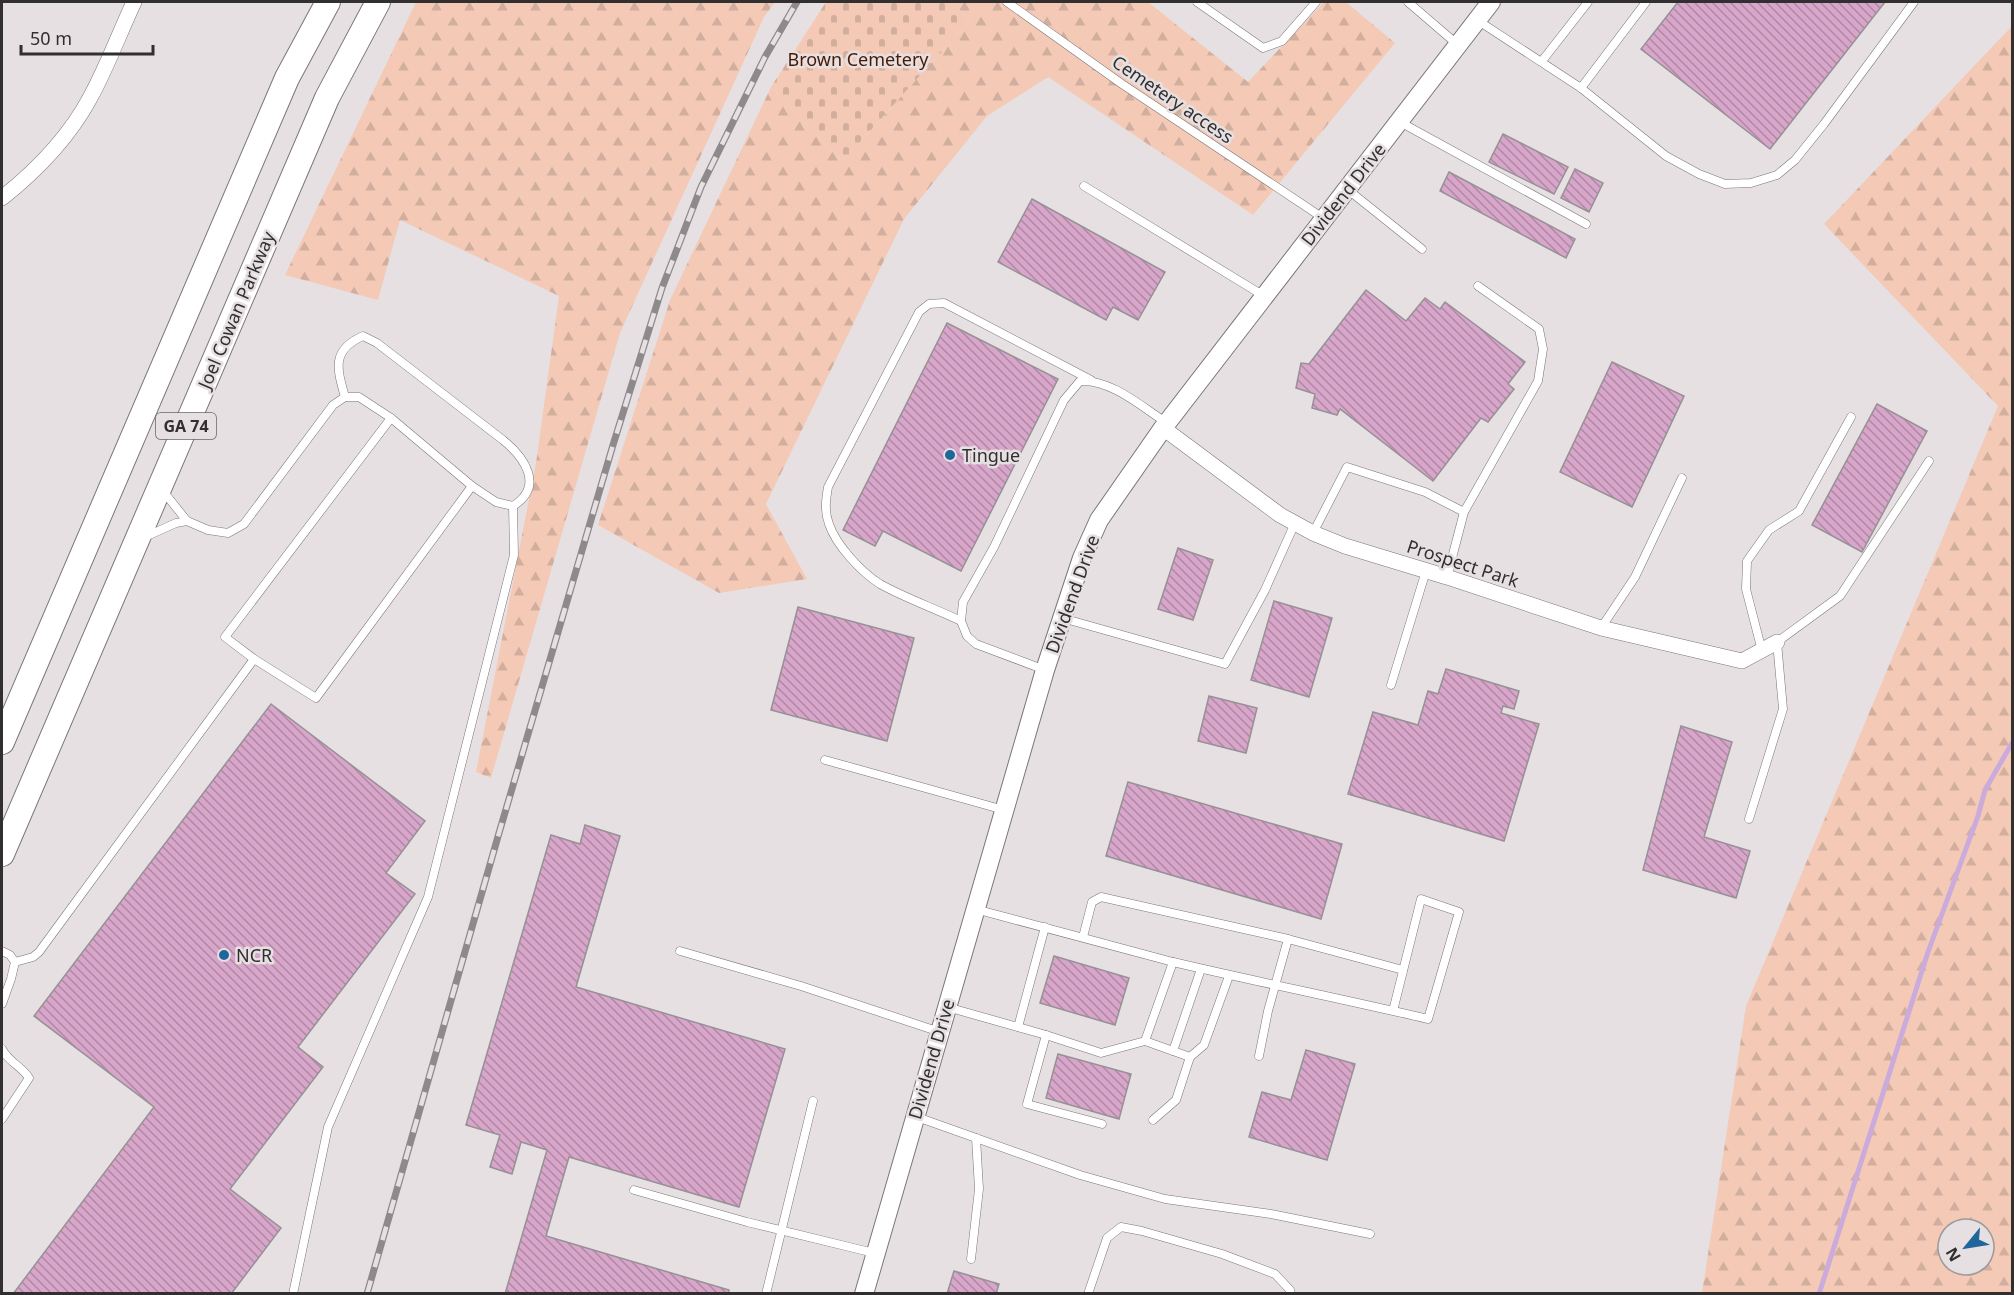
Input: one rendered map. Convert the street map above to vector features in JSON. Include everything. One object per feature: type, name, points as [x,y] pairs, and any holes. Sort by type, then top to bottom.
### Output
[{"type":"main road","name":"GA 74","points":[[2,742],[283,89],[328,2]]},
{"type":"main road","name":"Joel Cowan Parkway","points":[[2,854],[327,98],[378,2]]},
{"type":"street","points":[[2,198],[37,168],[90,99],[134,2]]},
{"type":"street","name":"Dividend Drive","points":[[864,1293],[1045,670],[1082,558],[1100,520],[1165,425],[1491,2]]},
{"type":"street","name":"Prospect Park","points":[[1165,425],[1280,515],[1312,533],[1345,546],[1601,628],[1742,662],[1777,642]]},
{"type":"lane","name":"Cemetery access","points":[[1007,2],[1122,84],[1324,218]]},
{"type":"lane","points":[[1197,2],[1263,48],[1282,41],[1316,2]]},
{"type":"lane","points":[[1408,2],[1458,45]]},
{"type":"lane","points":[[1542,61],[1588,2]]},
{"type":"lane","points":[[1581,88],[1646,2]]},
{"type":"lane","points":[[1477,20],[1581,88],[1666,156],[1699,174],[1725,184],[1752,183],[1777,175],[1795,160],[1914,2]]},
{"type":"lane","points":[[1399,121],[1586,224]]},
{"type":"lane","points":[[1084,186],[1264,296]]},
{"type":"lane","points":[[1347,189],[1422,249]]},
{"type":"lane","points":[[1447,577],[1464,512],[1538,381],[1543,349],[1539,328],[1478,286]]},
{"type":"lane","points":[[961,621],[880,584],[864,573],[843,549],[829,524],[825,503],[828,486],[919,312],[929,304],[944,303],[1091,380],[1113,389],[1165,425]]},
{"type":"lane","points":[[293,1293],[328,1127],[428,897],[514,555],[513,506],[527,493],[529,484],[527,466],[517,451],[377,343],[363,336],[350,342],[340,355],[338,369],[345,397]]},
{"type":"lane","points":[[1045,670],[976,644],[967,636],[961,621],[963,602],[994,547],[1064,400],[1080,381],[1091,380]]},
{"type":"lane","points":[[160,487],[187,521],[208,530],[228,533],[244,524],[333,405],[345,397],[359,397],[391,418],[472,486],[496,502],[513,506]]},
{"type":"lane","points":[[1762,651],[1746,589],[1747,561],[1769,530],[1799,511],[1851,417]]},
{"type":"lane","points":[[391,418],[225,637],[254,659],[316,698],[472,486]]},
{"type":"lane","points":[[1749,819],[1783,709],[1777,642],[1839,596],[1929,461]]},
{"type":"lane","points":[[1312,533],[1347,467],[1425,492],[1464,512]]},
{"type":"lane","points":[[1601,628],[1635,577],[1682,478]]},
{"type":"lane","points":[[137,540],[176,523],[187,521]]},
{"type":"lane","points":[[1062,618],[1225,664],[1265,590],[1295,523]]},
{"type":"lane","points":[[1391,685],[1426,571]]},
{"type":"lane","points":[[15,962],[33,957],[39,952],[254,659]]},
{"type":"lane","points":[[825,760],[1004,810]]},
{"type":"lane","points":[[1083,937],[1092,902],[1101,897],[1288,939],[1403,970]]},
{"type":"lane","points":[[975,909],[1229,976],[1428,1019],[1459,912],[1421,900],[1393,1011]]},
{"type":"lane","points":[[1018,1027],[1045,927]]},
{"type":"lane","points":[[1259,1056],[1288,939]]},
{"type":"lane","points":[[2,951],[15,962]]},
{"type":"lane","points":[[680,951],[801,986],[940,1032]]},
{"type":"lane","points":[[2,1004],[15,962]]},
{"type":"lane","points":[[1145,1041],[1173,962]]},
{"type":"lane","points":[[1173,1051],[1201,969]]},
{"type":"lane","points":[[1153,1120],[1176,1100],[1190,1057],[1204,1045],[1229,976]]},
{"type":"lane","points":[[946,1006],[1101,1053],[1145,1041],[1190,1057]]},
{"type":"lane","points":[[1046,1035],[1027,1104],[1102,1124]]},
{"type":"lane","points":[[2,1049],[6,1057],[25,1071],[29,1078],[2,1119]]},
{"type":"lane","points":[[766,1293],[813,1101]]},
{"type":"lane","points":[[915,1116],[1080,1175],[1165,1199],[1271,1214],[1370,1234]]},
{"type":"lane","points":[[971,1259],[978,1189],[976,1138]]},
{"type":"lane","points":[[634,1190],[876,1253]]},
{"type":"lane","points":[[1088,1293],[1107,1238],[1121,1227],[1222,1254],[1275,1274],[1291,1293]]},
{"type":"green space","points":[[416,2],[775,2],[764,17],[620,333],[491,778],[476,772],[536,463],[559,296],[400,220],[378,300],[285,275]]},
{"type":"green space","name":"Brown Cemetery","points":[[826,2],[951,2],[970,20],[842,162],[771,87]]},
{"type":"green space","points":[[951,2],[1148,2],[1248,82],[1324,2],[1346,2],[1395,43],[1253,215],[1048,77],[987,116],[904,219],[766,504],[807,579],[719,593],[598,525],[670,300],[771,87],[842,162],[970,20]]},
{"type":"green space","points":[[2012,26],[2012,1293],[1702,1293],[1746,1006],[1998,406],[1824,224]]},
{"type":"building","points":[[1678,2],[1885,2],[1770,149],[1641,49]]},
{"type":"building","points":[[1503,134],[1568,167],[1554,194],[1489,162]]},
{"type":"building","points":[[1575,169],[1603,183],[1589,212],[1561,198]]},
{"type":"building","points":[[1449,172],[1575,239],[1566,258],[1440,191]]},
{"type":"building","points":[[1032,199],[1165,272],[1138,320],[1113,307],[1106,320],[998,262]]},
{"type":"building","points":[[1366,290],[1406,321],[1425,298],[1440,309],[1445,302],[1525,362],[1508,384],[1514,389],[1488,422],[1481,418],[1433,481],[1340,409],[1337,415],[1312,408],[1315,394],[1296,388],[1301,363],[1309,364]]},
{"type":"building","name":"Tingue","points":[[947,323],[1058,379],[961,571],[883,531],[875,546],[843,530]]},
{"type":"building","points":[[1612,362],[1684,396],[1632,507],[1560,472]]},
{"type":"building","points":[[1877,404],[1927,431],[1862,552],[1812,525]]},
{"type":"building","points":[[1178,548],[1213,560],[1193,620],[1158,609]]},
{"type":"building","points":[[1274,601],[1332,618],[1309,697],[1251,680]]},
{"type":"building","points":[[798,607],[914,638],[887,741],[771,710]]},
{"type":"building","points":[[1446,669],[1519,691],[1514,709],[1503,706],[1501,713],[1539,724],[1504,841],[1348,794],[1373,712],[1418,725],[1428,691],[1438,694]]},
{"type":"building","points":[[1209,696],[1257,708],[1246,753],[1198,741]]},
{"type":"building","name":"NCR","points":[[271,704],[425,821],[386,873],[415,894],[298,1047],[323,1067],[230,1189],[281,1228],[231,1294],[13,1294],[154,1107],[34,1016]]},
{"type":"building","points":[[1681,726],[1732,742],[1704,837],[1750,851],[1736,898],[1643,870]]},
{"type":"building","points":[[1128,782],[1342,844],[1321,919],[1106,856]]},
{"type":"building","points":[[585,825],[620,836],[576,987],[785,1049],[739,1207],[569,1157],[546,1236],[729,1290],[728,1294],[505,1294],[547,1150],[521,1142],[512,1174],[490,1167],[500,1135],[466,1125],[551,835],[580,844]]},
{"type":"building","points":[[1054,956],[1129,978],[1115,1025],[1040,1003]]},
{"type":"building","points":[[1306,1050],[1355,1064],[1327,1160],[1249,1137],[1262,1092],[1291,1100]]},
{"type":"building","points":[[1058,1054],[1131,1074],[1119,1119],[1046,1098]]},
{"type":"building","points":[[954,1271],[999,1284],[996,1294],[947,1294]]},
{"type":"waterway","points":[[1819,1294],[1928,952],[1978,816],[1985,790],[2012,743]]},
{"type":"railway","points":[[367,1294],[499,833],[613,445],[662,288],[701,187],[765,57],[797,2]]},
{"type":"place","name":"Tingue","points":[[950,455]]},
{"type":"place","name":"NCR","points":[[224,955]]}]
